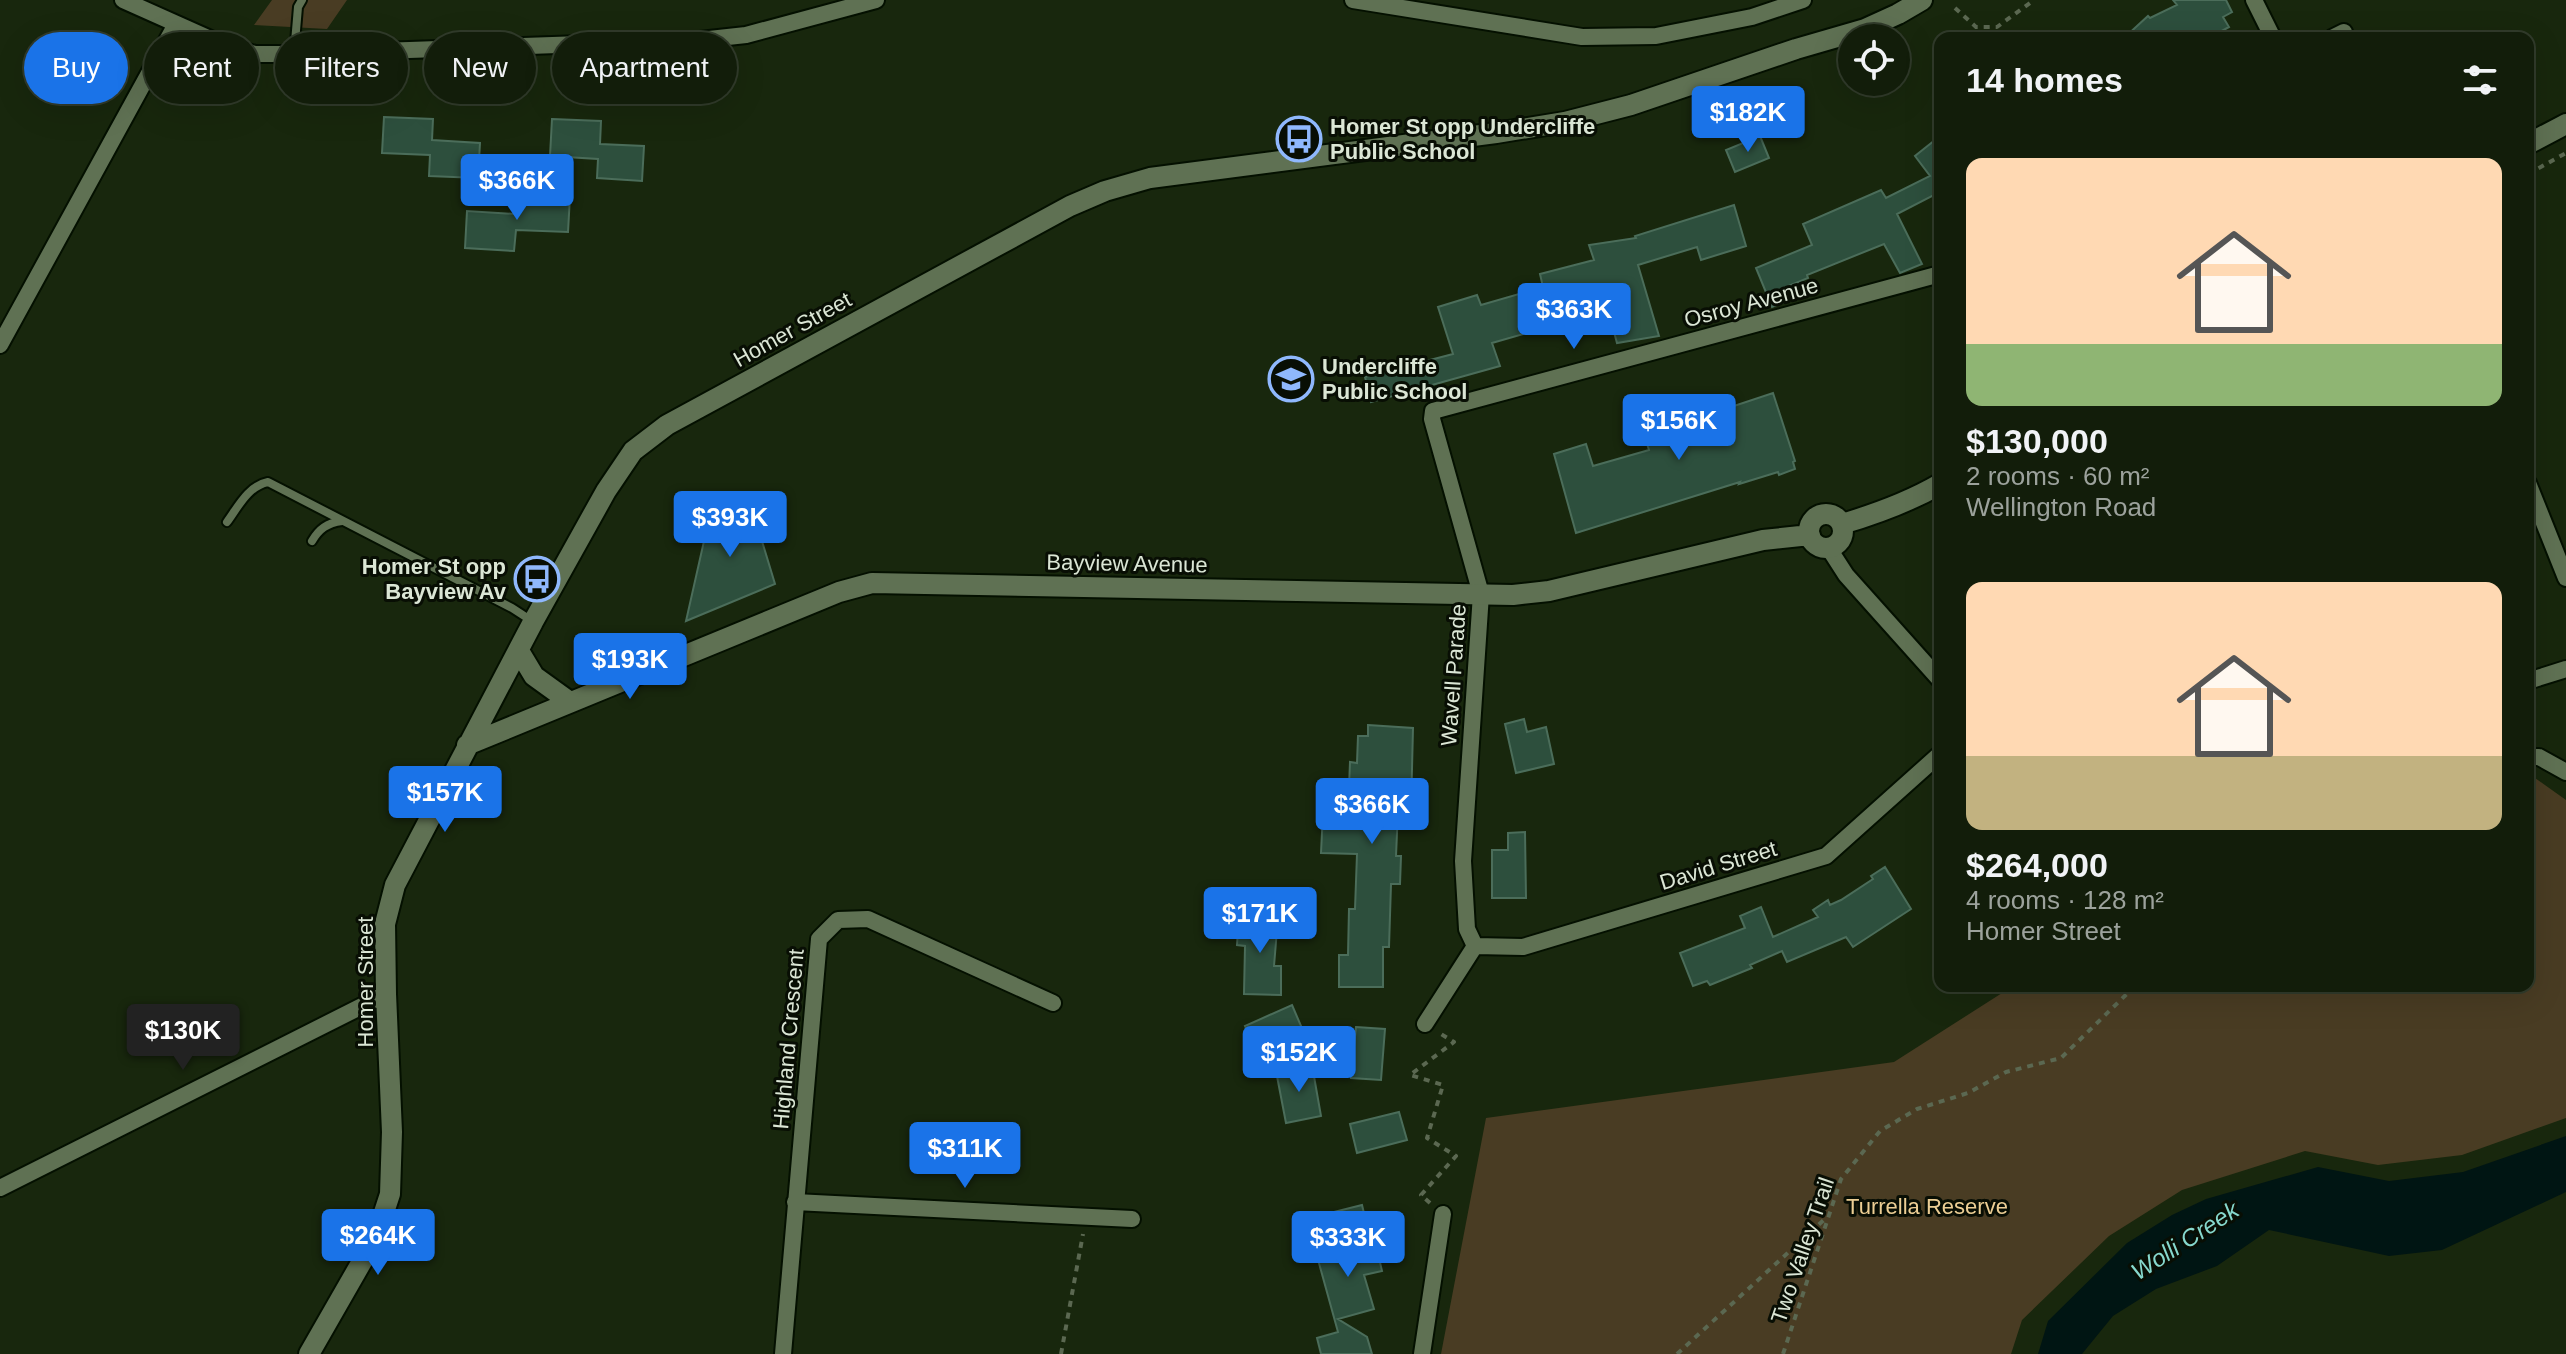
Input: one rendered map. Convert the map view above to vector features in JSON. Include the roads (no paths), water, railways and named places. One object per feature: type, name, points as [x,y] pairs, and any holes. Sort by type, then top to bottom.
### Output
[{"type":"main road","points":[[1884,22],[1888,0]]},
{"type":"main road","name":"Homer Street","points":[[309,1354],[376,1237],[390,1194],[392,1132],[385,924],[395,885],[533,622],[619,469],[649,437],[1087,197],[1150,178],[1565,122],[1631,105],[1884,22],[1922,0]]},
{"type":"main road","points":[[2534,141],[2566,124]]},
{"type":"main road","points":[[1842,524],[1882,512],[1934,487]]},
{"type":"main road","points":[[1824,514],[1835,516],[1842,524],[1841,539],[1828,547],[1815,543],[1810,535],[1809,529],[1814,519],[1824,514]]},
{"type":"main road","name":"Bayview Avenue","points":[[467,745],[839,592],[872,583],[1481,594],[1549,591],[1763,540],[1810,535]]},
{"type":"main road","points":[[519,651],[534,676],[570,702]]},
{"type":"street","points":[[123,0],[226,46],[255,54],[275,54]]},
{"type":"street","points":[[408,50],[700,40],[746,35],[876,0]]},
{"type":"street","points":[[1353,0],[1582,37],[1656,36],[1752,17],[1803,0]]},
{"type":"street","points":[[2254,0],[2270,32]]},
{"type":"street","points":[[0,345],[176,24]]},
{"type":"street","name":"Osroy Avenue","points":[[1481,594],[1432,419],[1433,411],[1934,276]]},
{"type":"street","points":[[2534,498],[2566,578]]},
{"type":"street","points":[[1828,547],[1846,575],[1934,673]]},
{"type":"street","name":"Wavell Parade","points":[[1475,946],[1467,929],[1463,861],[1481,594]]},
{"type":"street","points":[[2534,679],[2566,669]]},
{"type":"street","points":[[2534,757],[2566,772]]},
{"type":"street","name":"David Street","points":[[1475,946],[1523,947],[1826,856],[1934,759]]},
{"type":"street","name":"Highland Crescent","points":[[783,1354],[819,939],[838,920],[868,919],[1053,1003]]},
{"type":"street","points":[[1425,1024],[1475,946]]},
{"type":"street","points":[[0,1188],[386,994]]},
{"type":"street","points":[[795,1202],[1132,1219]]},
{"type":"street","points":[[1422,1354],[1443,1214]]},
{"type":"lane","points":[[296,32],[298,7],[302,0]]},
{"type":"lane","points":[[227,522],[247,494],[259,484],[268,482],[512,608],[533,622]]},
{"type":"lane","points":[[312,541],[318,531],[331,522],[343,521]]},
{"type":"water","name":"Wolli Creek","points":[[2566,1136],[2566,1192],[2442,1250],[2389,1256],[2269,1230],[2217,1266],[2156,1289],[2113,1316],[2082,1354],[2038,1354],[2048,1321],[2127,1243],[2172,1215],[2206,1199],[2318,1167],[2389,1181],[2463,1172]]},
{"type":"place","name":"Homer St opp Undercliffe Public School","points":[[1299,139]]},
{"type":"place","name":"Undercliffe Public School","points":[[1291,379]]},
{"type":"place","name":"Homer St opp Bayview Av","points":[[537,579]]},
{"type":"park label","name":"Turrella Reserve","points":[[1927,1206]]}]
